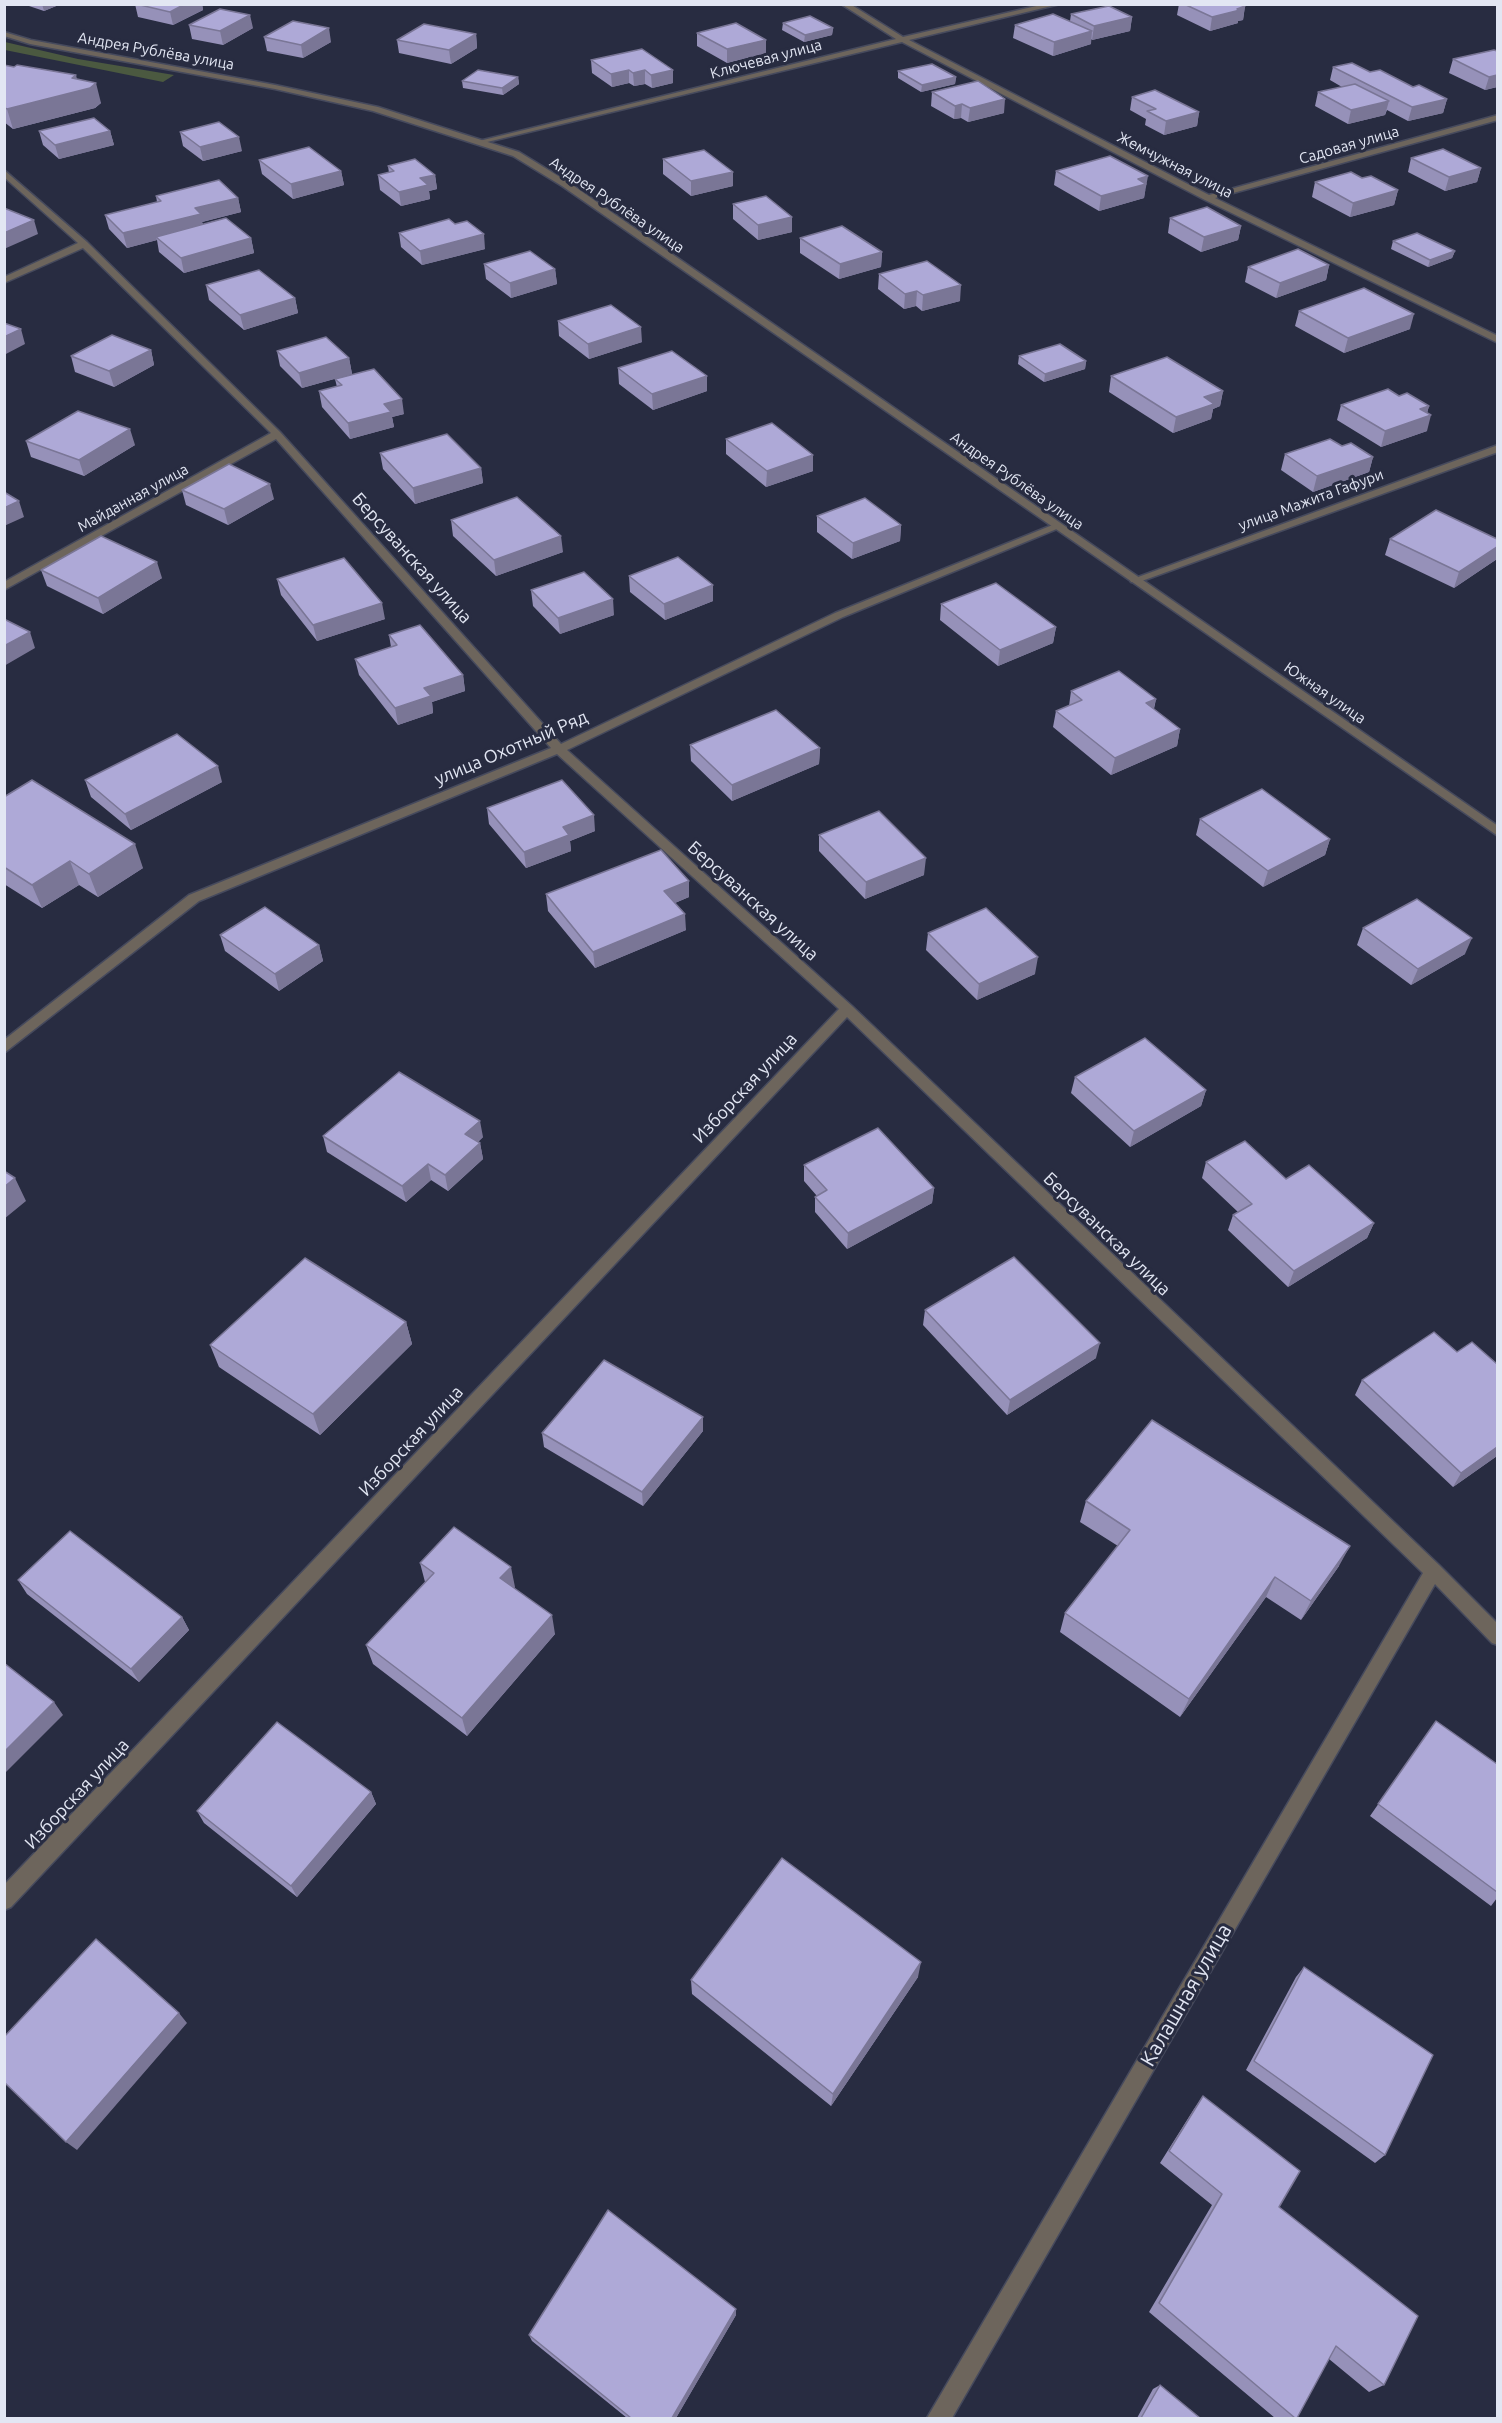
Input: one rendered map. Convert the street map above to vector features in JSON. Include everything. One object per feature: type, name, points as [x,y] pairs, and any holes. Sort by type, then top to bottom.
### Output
[{"type":"street","name":"Жемчужная улица","points":[[844,4],[900,38],[1208,198],[1497,340]]},
{"type":"street","name":"Ключевая улица","points":[[483,141],[702,90],[900,38],[1057,4]]},
{"type":"street","name":"Андрея Рублёва улица","points":[[4,34],[30,42],[275,87],[375,109],[483,141],[516,154],[565,184],[1135,580]]},
{"type":"street","name":"Садовая улица","points":[[1208,198],[1497,117]]},
{"type":"street","name":"Берсуванская улица","points":[[4,172],[84,244],[277,434],[559,749],[847,1009],[1432,1571],[1497,1637]]},
{"type":"street","points":[[4,280],[84,244]]},
{"type":"street","name":"Майданная улица","points":[[4,587],[277,434]]},
{"type":"street","name":"улица Мажита Гафури","points":[[1135,580],[1497,448]]},
{"type":"street","name":"улица Охотный Ряд","points":[[4,1048],[194,898],[559,749],[839,615],[1059,526]]},
{"type":"street","name":"Южная улица","points":[[1135,580],[1497,832]]},
{"type":"street","name":"Изборская улица","points":[[4,1900],[847,1009]]},
{"type":"street","name":"Калашная улица","points":[[939,2418],[1432,1571]]},
{"type":"green space","points":[[5,42],[78,59],[174,75],[163,82],[5,50]]},
{"type":"building","points":[[136,4],[185,4],[170,12]]},
{"type":"building","points":[[1184,4],[1241,4],[1245,6],[1237,9],[1240,10],[1212,17]]},
{"type":"building","points":[[1109,6],[1132,17],[1094,26],[1071,14]]},
{"type":"building","points":[[220,9],[250,15],[220,31],[189,25]]},
{"type":"building","points":[[1053,14],[1092,31],[1054,42],[1015,25]]},
{"type":"building","points":[[810,16],[833,28],[805,35],[783,23]]},
{"type":"building","points":[[293,21],[329,28],[301,45],[264,37]]},
{"type":"building","points":[[736,23],[766,40],[727,49],[697,33]]},
{"type":"building","points":[[424,24],[476,34],[449,50],[397,40]]},
{"type":"building","points":[[642,49],[673,70],[651,75],[645,70],[633,73],[629,70],[611,74],[591,60]]},
{"type":"building","points":[[1497,51],[1497,75],[1489,77],[1453,59]]},
{"type":"building","points":[[1352,63],[1370,72],[1380,70],[1413,87],[1419,85],[1447,99],[1412,107],[1333,67]]},
{"type":"building","points":[[932,64],[956,77],[922,85],[898,71]]},
{"type":"building","points":[[4,65],[76,75],[72,78],[96,83],[90,88],[7,109],[4,107]]},
{"type":"building","points":[[478,70],[518,77],[502,88],[462,81]]},
{"type":"building","points":[[978,81],[1005,99],[970,108],[962,104],[955,106],[932,92]]},
{"type":"building","points":[[1355,84],[1389,101],[1351,110],[1318,92]]},
{"type":"building","points":[[1155,90],[1199,112],[1166,121],[1147,111],[1156,109],[1132,97]]},
{"type":"building","points":[[94,118],[110,131],[55,145],[39,131]]},
{"type":"building","points":[[219,122],[239,137],[200,147],[180,132]]},
{"type":"building","points":[[309,147],[341,171],[291,184],[259,160]]},
{"type":"building","points":[[1443,149],[1481,168],[1449,177],[1411,158]]},
{"type":"building","points":[[704,150],[733,172],[691,181],[663,159]]},
{"type":"building","points":[[1110,156],[1148,176],[1138,179],[1146,184],[1101,196],[1056,171]]},
{"type":"building","points":[[415,159],[435,175],[420,178],[428,185],[399,192],[378,175],[394,171],[388,166]]},
{"type":"building","points":[[1351,172],[1362,178],[1371,176],[1398,190],[1353,203],[1315,182]]},
{"type":"building","points":[[219,180],[238,198],[195,208],[201,214],[123,233],[105,215],[161,201],[156,196]]},
{"type":"building","points":[[766,196],[792,217],[758,225],[733,204]]},
{"type":"building","points":[[1207,207],[1241,226],[1204,237],[1170,218]]},
{"type":"building","points":[[4,208],[34,220],[4,233]]},
{"type":"building","points":[[226,218],[251,238],[181,258],[156,237]]},
{"type":"building","points":[[449,219],[455,224],[467,221],[484,234],[420,251],[399,233]]},
{"type":"building","points":[[842,226],[882,252],[840,264],[800,238]]},
{"type":"building","points":[[1417,233],[1455,251],[1430,260],[1393,241]]},
{"type":"building","points":[[1298,249],[1329,265],[1280,283],[1248,267]]},
{"type":"building","points":[[530,251],[555,269],[510,283],[484,264]]},
{"type":"building","points":[[927,261],[961,285],[923,295],[917,291],[905,294],[879,274]]},
{"type":"building","points":[[259,270],[295,298],[240,315],[206,285]]},
{"type":"building","points":[[1364,288],[1414,314],[1348,338],[1299,311]]},
{"type":"building","points":[[611,305],[641,327],[588,344],[558,321]]},
{"type":"building","points":[[4,323],[21,329],[4,337]]},
{"type":"building","points":[[112,335],[151,350],[109,371],[71,356]]},
{"type":"building","points":[[326,337],[349,358],[299,373],[277,351]]},
{"type":"building","points":[[1060,344],[1086,361],[1045,374],[1019,356]]},
{"type":"building","points":[[672,351],[707,376],[652,394],[618,368]]},
{"type":"building","points":[[1167,357],[1223,391],[1204,397],[1214,404],[1176,417],[1111,376]]},
{"type":"building","points":[[374,369],[402,399],[384,404],[391,412],[348,423],[319,391],[342,385],[335,379]]},
{"type":"building","points":[[1388,389],[1399,396],[1407,393],[1429,406],[1420,409],[1431,415],[1385,431],[1341,405]]},
{"type":"building","points":[[78,411],[130,429],[79,460],[26,441]]},
{"type":"building","points":[[772,423],[813,455],[767,471],[726,439]]},
{"type":"building","points":[[447,434],[481,468],[413,488],[380,453]]},
{"type":"building","points":[[1330,439],[1342,446],[1351,443],[1373,457],[1317,476],[1285,454]]},
{"type":"building","points":[[229,464],[270,484],[224,509],[182,490]]},
{"type":"building","points":[[4,492],[19,501],[4,508]]},
{"type":"building","points":[[517,497],[561,536],[494,560],[451,520]]},
{"type":"building","points":[[865,498],[901,525],[853,543],[817,516]]},
{"type":"building","points":[[1436,510],[1497,539],[1497,547],[1459,572],[1390,539]]},
{"type":"building","points":[[101,536],[157,562],[98,598],[41,570]]},
{"type":"building","points":[[678,557],[713,585],[664,604],[629,576]]},
{"type":"building","points":[[344,558],[382,603],[313,625],[277,579]]},
{"type":"building","points":[[584,572],[613,599],[558,618],[531,590]]},
{"type":"building","points":[[996,583],[1056,627],[1000,650],[941,604]]},
{"type":"building","points":[[4,619],[30,632],[4,646]]},
{"type":"building","points":[[420,625],[463,675],[424,688],[431,696],[395,708],[355,659],[397,645],[389,635]]},
{"type":"building","points":[[1119,671],[1156,699],[1146,703],[1180,729],[1115,758],[1056,711],[1082,700],[1071,691]]},
{"type":"building","points":[[776,710],[820,748],[732,785],[690,745]]},
{"type":"building","points":[[177,734],[218,766],[125,814],[85,780]]},
{"type":"building","points":[[32,780],[135,844],[89,874],[70,861],[32,885],[4,867],[4,797]]},
{"type":"building","points":[[562,780],[594,815],[563,827],[569,835],[524,852],[487,808]]},
{"type":"building","points":[[1262,789],[1330,839],[1268,871],[1200,819]]},
{"type":"building","points":[[879,811],[926,858],[866,882],[819,835]]},
{"type":"building","points":[[661,850],[689,881],[664,891],[685,914],[593,952],[546,894]]},
{"type":"building","points":[[1417,899],[1472,938],[1418,969],[1363,928]]},
{"type":"building","points":[[265,907],[319,945],[275,974],[220,935]]},
{"type":"building","points":[[986,908],[1038,957],[979,984],[928,933]]},
{"type":"building","points":[[1145,1038],[1206,1090],[1134,1131],[1075,1077]]},
{"type":"building","points":[[399,1072],[480,1121],[465,1134],[480,1143],[445,1175],[428,1164],[402,1186],[323,1136]]},
{"type":"building","points":[[878,1128],[934,1188],[848,1233],[815,1197],[827,1190],[804,1165]]},
{"type":"building","points":[[1245,1141],[1286,1179],[1309,1165],[1374,1223],[1294,1271],[1233,1215],[1252,1204],[1206,1162]]},
{"type":"building","points":[[4,1171],[15,1178],[4,1187]]},
{"type":"building","points":[[1014,1257],[1100,1343],[1010,1400],[925,1310]]},
{"type":"building","points":[[305,1258],[406,1322],[313,1414],[210,1345]]},
{"type":"building","points":[[1434,1332],[1457,1352],[1472,1342],[1497,1364],[1497,1447],[1461,1473],[1362,1380]]},
{"type":"building","points":[[604,1360],[703,1417],[642,1492],[542,1433]]},
{"type":"building","points":[[1152,1420],[1350,1546],[1311,1601],[1275,1577],[1189,1699],[1065,1613],[1130,1530],[1086,1501]]},
{"type":"building","points":[[454,1527],[511,1567],[500,1578],[552,1615],[462,1718],[366,1645],[434,1573],[420,1563]]},
{"type":"building","points":[[70,1531],[182,1617],[131,1669],[18,1580]]},
{"type":"building","points":[[4,1663],[54,1702],[4,1752]]},
{"type":"building","points":[[1436,1721],[1497,1764],[1497,1892],[1378,1804]]},
{"type":"building","points":[[277,1722],[371,1792],[291,1886],[197,1811]]},
{"type":"building","points":[[782,1858],[921,1962],[833,2094],[691,1980]]},
{"type":"building","points":[[96,1939],[179,2013],[66,2142],[4,2082],[4,2037]]},
{"type":"building","points":[[1304,1967],[1433,2055],[1385,2155],[1254,2061]]},
{"type":"building","points":[[1203,2096],[1300,2171],[1279,2207],[1418,2316],[1384,2385],[1336,2346],[1295,2418],[1159,2303],[1222,2194],[1169,2151]]},
{"type":"building","points":[[608,2210],[736,2309],[672,2418],[631,2418],[529,2335]]},
{"type":"building","points":[[1160,2385],[1200,2418],[1141,2418]]}]
